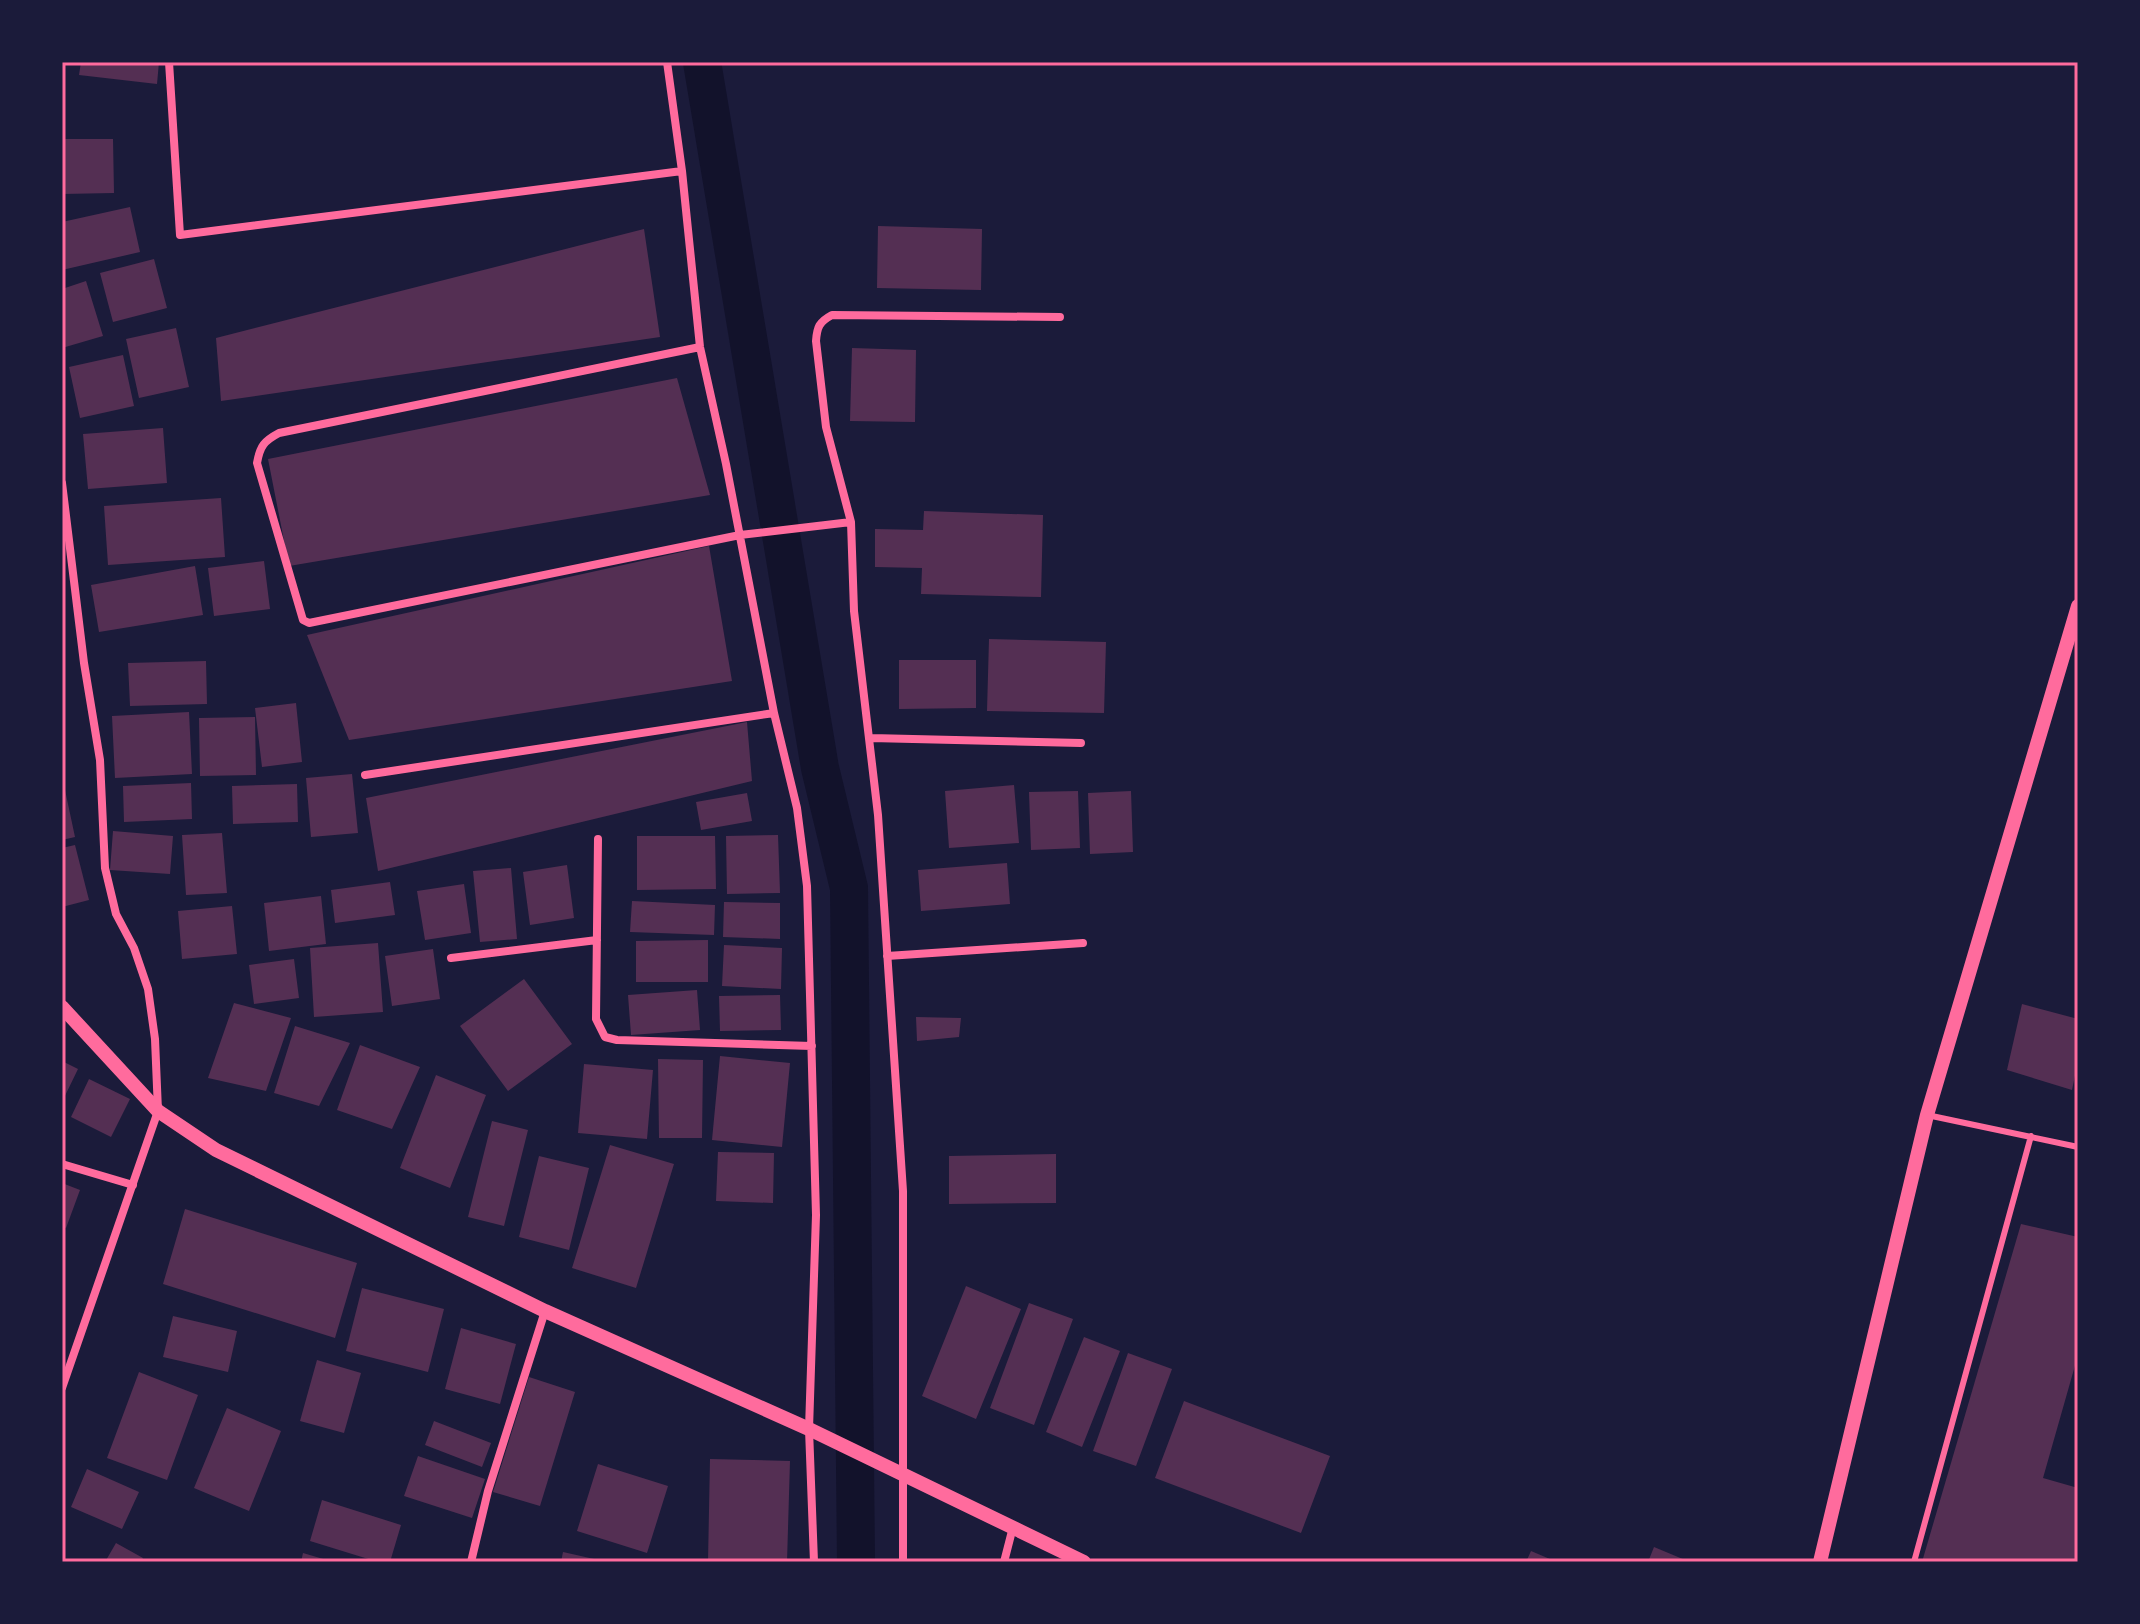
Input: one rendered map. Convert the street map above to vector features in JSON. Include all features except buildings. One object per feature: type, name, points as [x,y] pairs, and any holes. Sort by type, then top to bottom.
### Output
[{"type":"street","points":[[169,62],[180,235],[682,171]]},
{"type":"street","points":[[667,62],[700,347],[774,713],[797,808],[807,886],[816,1215],[814,1562]]},
{"type":"street","points":[[903,1562],[899,1471],[903,1191],[887,956],[871,738],[854,611],[851,522],[826,427],[817,327],[832,315],[1060,317]]},
{"type":"street","points":[[700,347],[279,433],[260,447],[257,463],[299,615],[309,623],[740,535],[851,522]]},
{"type":"street","points":[[62,483],[84,663],[100,760],[105,868],[116,914],[134,948],[148,989],[155,1039],[158,1111],[62,1388]]},
{"type":"street","points":[[1820,1562],[1927,1115],[2078,606]]},
{"type":"street","points":[[365,775],[774,713]]},
{"type":"street","points":[[871,738],[1081,743]]},
{"type":"street","points":[[598,839],[596,1019],[605,1037],[617,1040],[812,1046]]},
{"type":"street","points":[[451,958],[597,940]]},
{"type":"street","points":[[887,956],[1083,943]]},
{"type":"street","points":[[62,1007],[158,1111],[216,1150],[545,1311],[816,1432],[1084,1562]]},
{"type":"street","points":[[62,1164],[133,1185]]},
{"type":"street","points":[[471,1562],[488,1491],[545,1311]]},
{"type":"street","points":[[1004,1562],[1013,1527]]},
{"type":"lane","points":[[1927,1115],[2078,1147]]},
{"type":"lane","points":[[1914,1562],[2031,1136]]},
{"type":"waterway","points":[[702,62],[820,768],[849,888],[856,1562]]}]
